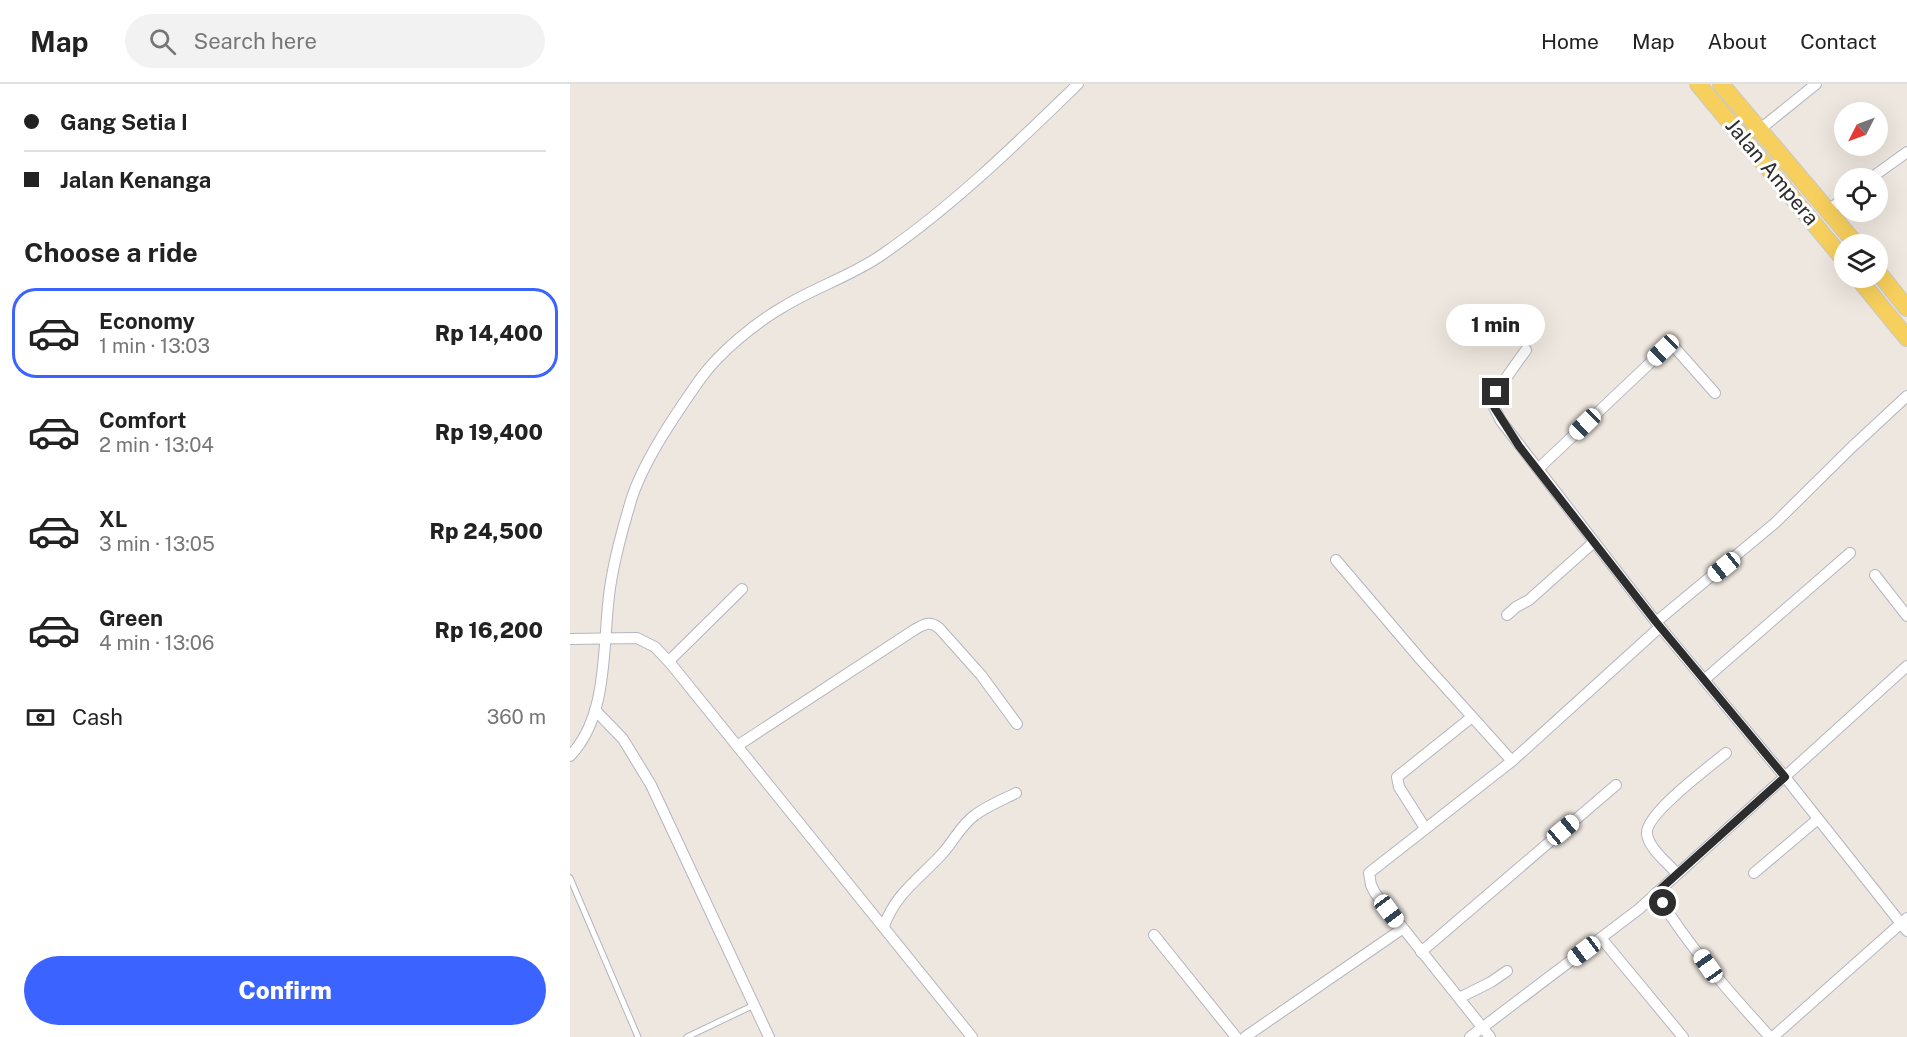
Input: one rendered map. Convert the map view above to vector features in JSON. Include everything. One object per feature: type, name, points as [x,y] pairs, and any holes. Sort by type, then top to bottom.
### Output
[{"type":"main road","name":"Jalan Ampera","points":[[1698,84],[1834,247]]},
{"type":"main road","name":"Jalan Ampera","points":[[1721,84],[1848,234]]},
{"type":"main road","points":[[1826,237],[1840,225]]},
{"type":"main road","points":[[1888,284],[1907,308]]},
{"type":"main road","points":[[1866,288],[1907,338]]},
{"type":"street","points":[[570,756],[581,745],[595,710],[607,640],[610,588],[630,502],[660,442],[703,376],[752,328],[776,312],[864,267],[936,214],[1026,135],[1078,84]]},
{"type":"street","points":[[1759,130],[1816,84]]},
{"type":"street","points":[[1885,168],[1907,152]]},
{"type":"street","points":[[1828,210],[1834,206]]},
{"type":"street","points":[[1538,469],[1670,345],[1715,393]]},
{"type":"street","points":[[1526,350],[1496,392],[1494,407],[1501,421],[1658,625],[1905,924],[1772,1037],[1718,980],[1656,893]]},
{"type":"street","points":[[1490,1037],[1402,929],[1371,885],[1369,873],[1512,761],[1658,625],[1775,523],[1907,396]]},
{"type":"street","points":[[1507,615],[1529,600],[1594,542]]},
{"type":"street","points":[[1704,680],[1850,553]]},
{"type":"street","points":[[1336,560],[1512,761]]},
{"type":"street","points":[[1875,575],[1907,616]]},
{"type":"street","points":[[669,661],[742,589]]},
{"type":"street","points":[[738,746],[914,630],[929,623],[939,628],[974,667],[1017,724]]},
{"type":"street","points":[[570,639],[637,638],[655,647],[669,661],[972,1037]]},
{"type":"street","points":[[1470,1037],[1601,938],[1656,893],[1907,666]]},
{"type":"street","points":[[595,710],[623,739],[651,785],[769,1037]]},
{"type":"street","points":[[1425,828],[1399,787],[1398,777],[1472,717]]},
{"type":"street","points":[[1677,874],[1650,843],[1646,833],[1651,818],[1726,753]]},
{"type":"street","points":[[1421,952],[1616,785]]},
{"type":"street","points":[[884,926],[890,909],[903,892],[943,852],[968,821],[976,814],[1016,793]]},
{"type":"street","points":[[1754,873],[1818,819]]},
{"type":"street","points":[[1245,1037],[1402,929]]},
{"type":"street","points":[[1154,934],[1235,1037]]},
{"type":"street","points":[[1601,938],[1683,1037]]},
{"type":"street","points":[[1459,998],[1507,971]]},
{"type":"lane","points":[[570,879],[638,1037]]},
{"type":"lane","points":[[687,1037],[754,1005]]},
{"type":"route","points":[[1496,392],[1494,407],[1519,446],[1656,622],[1785,777],[1656,893],[1663,903]]}]
